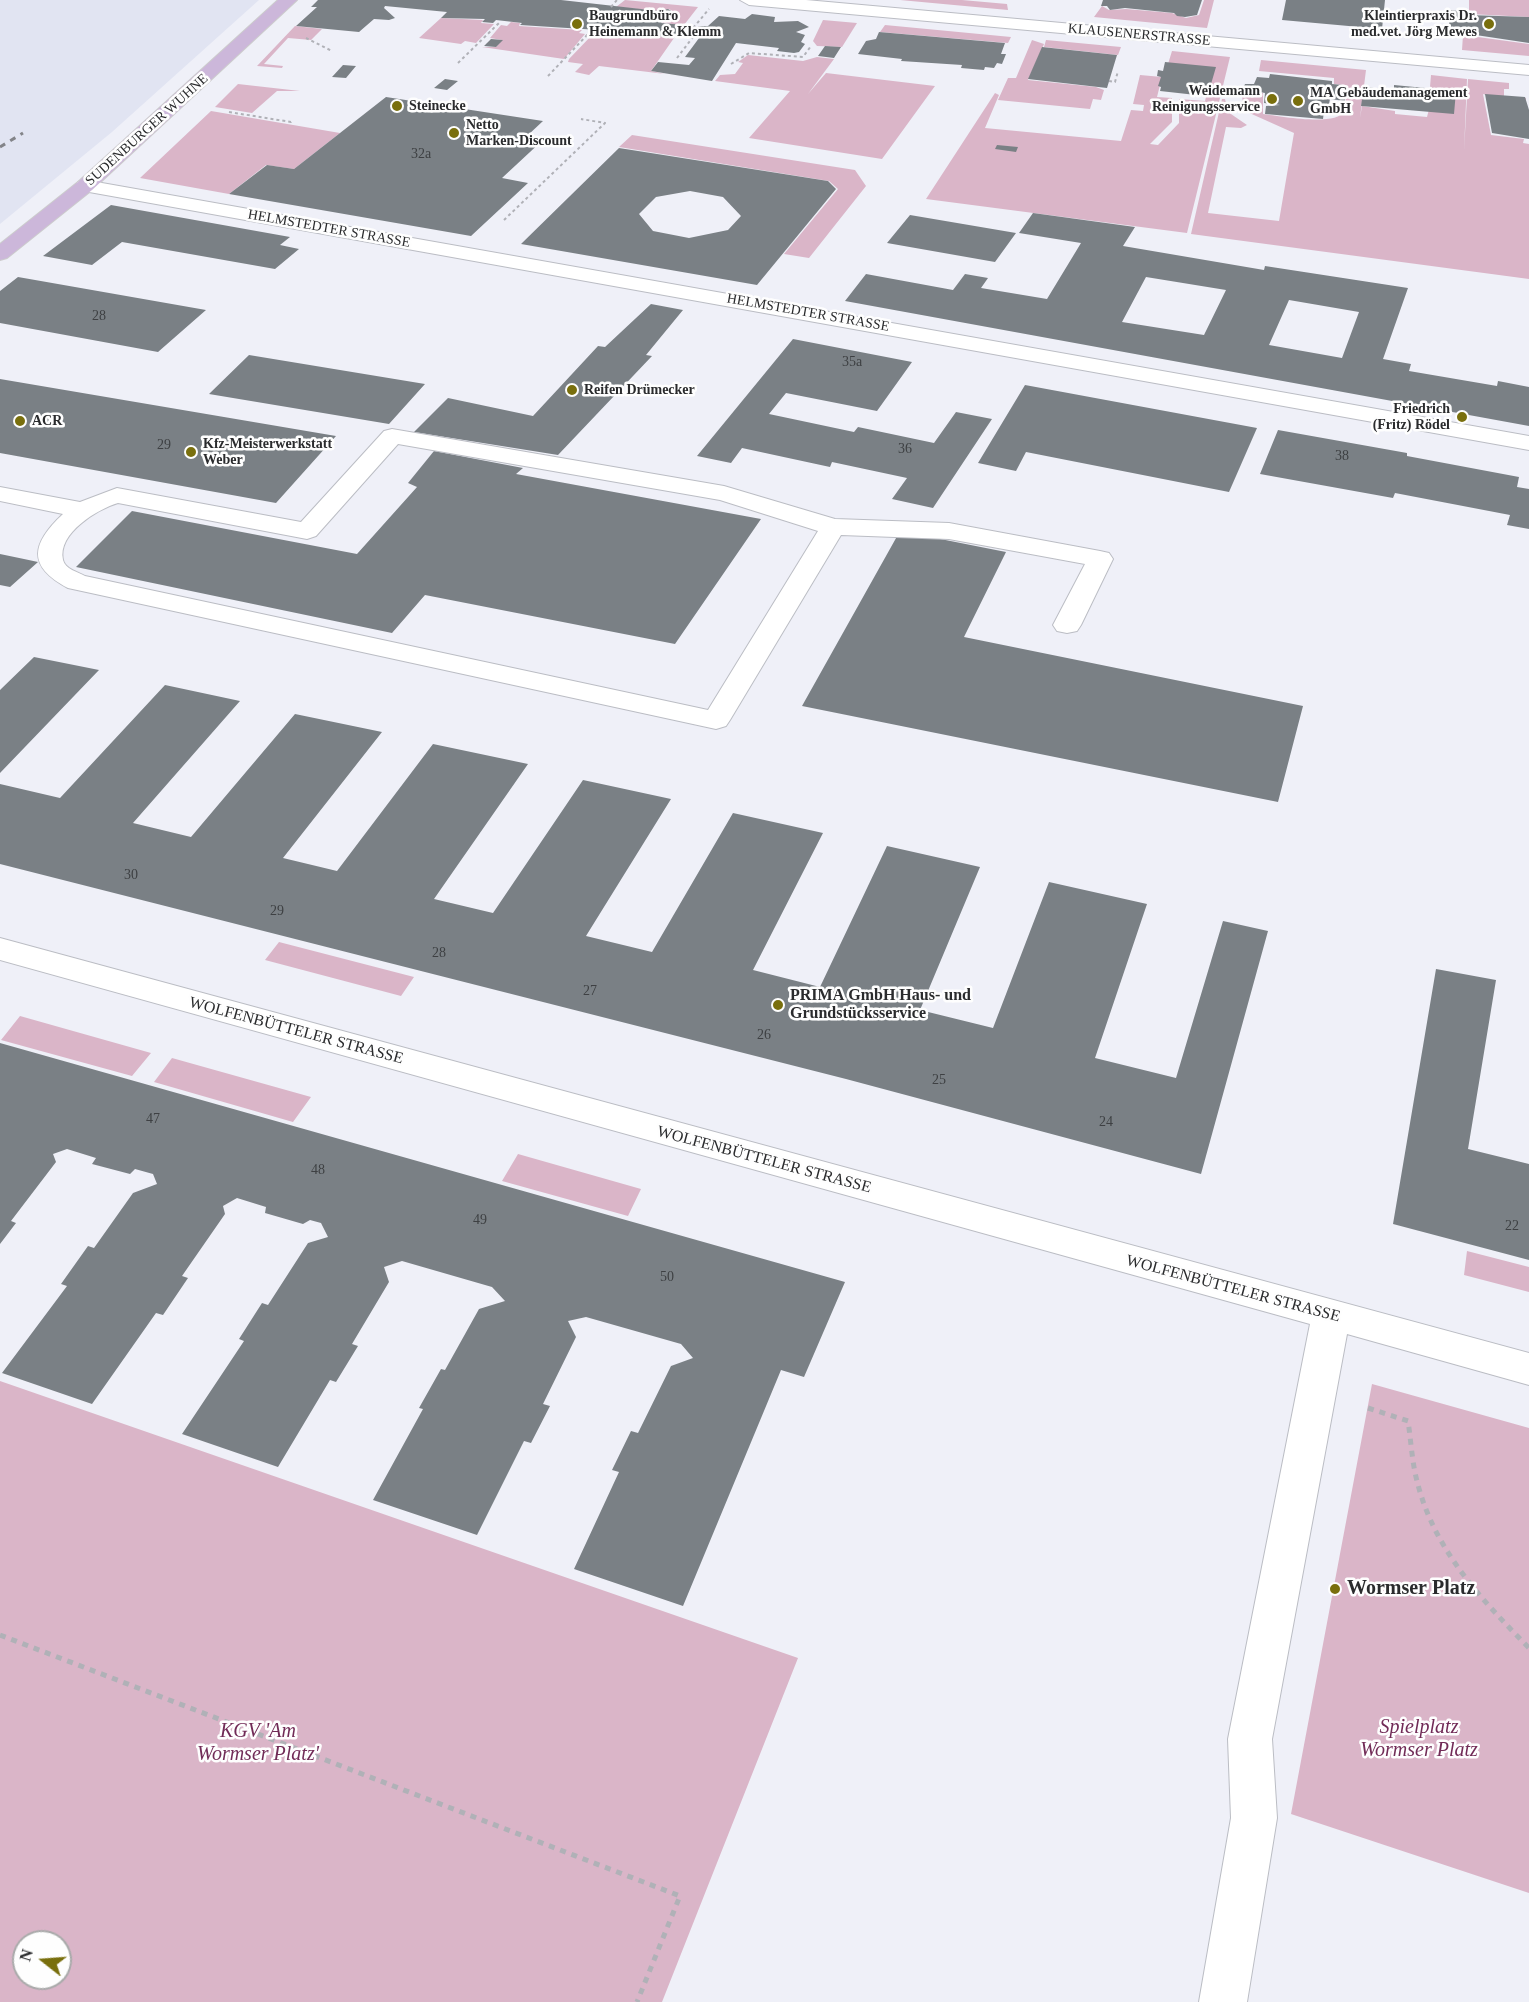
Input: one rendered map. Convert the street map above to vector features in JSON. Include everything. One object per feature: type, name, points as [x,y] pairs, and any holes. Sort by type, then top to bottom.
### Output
[{"type":"main road","name":"SUDENBURGER WUHNE","points":[[0,254],[86,186],[178,104],[288,0]]},
{"type":"street","name":"KLAUSENERSTRASSE","points":[[749,0],[1529,70]]},
{"type":"street","name":"HELMSTEDTER STRASSE","points":[[86,186],[1529,443]]},
{"type":"street","points":[[833,527],[716,720],[69,579],[52,566],[48,548],[50,543],[84,510],[105,498],[126,495],[307,531],[392,436],[724,493],[833,527],[949,531],[1100,559],[1067,626]]},
{"type":"street","points":[[0,494],[84,510]]},
{"type":"street","name":"WOLFENBÜTTELER STRASSE","points":[[0,950],[1529,1369]]},
{"type":"street","points":[[1223,2002],[1254,1818],[1250,1739],[1331,1316]]},
{"type":"path","points":[[611,7],[617,0]]},
{"type":"path","points":[[677,58],[693,37],[688,34],[711,6]]},
{"type":"path","points":[[458,63],[499,23]]},
{"type":"path","points":[[694,27],[707,28]]},
{"type":"path","points":[[548,76],[590,32]]},
{"type":"path","points":[[744,50],[748,53],[798,58],[803,57],[811,46],[808,42]]},
{"type":"path","points":[[730,64],[748,53]]},
{"type":"path","points":[[178,104],[291,122],[293,120]]},
{"type":"path","points":[[469,253],[605,123],[581,119]]},
{"type":"path","points":[[1316,1390],[1408,1421],[1417,1481],[1440,1542],[1478,1596],[1529,1648]]},
{"type":"path","points":[[0,1635],[680,1896],[637,2002]]},
{"type":"shaded area","points":[[0,0],[259,0],[112,132],[0,224]]},
{"type":"green space","points":[[625,0],[698,7],[684,25],[661,23],[679,15],[669,9],[659,11],[616,7]]},
{"type":"green space","points":[[900,0],[962,0],[1007,4],[1008,10]]},
{"type":"green space","points":[[1204,0],[1214,0],[1207,28],[1094,17],[1102,6],[1109,10],[1126,9],[1172,13],[1186,18],[1199,15]]},
{"type":"green space","points":[[1469,0],[1529,0],[1529,17],[1469,14]]},
{"type":"green space","points":[[441,18],[483,20],[481,23],[494,24],[476,43],[465,41],[461,44],[419,38]]},
{"type":"green space","points":[[823,20],[857,23],[842,47],[817,46],[813,41]]},
{"type":"green space","points":[[511,22],[520,23],[519,26],[582,30],[579,33],[585,34],[564,59],[482,47],[496,47],[502,40],[490,38],[501,25],[507,26]]},
{"type":"green space","points":[[885,25],[1011,37],[1008,43],[880,32]]},
{"type":"green space","points":[[295,26],[322,29],[311,40],[288,38],[264,64],[283,66],[282,68],[257,66]]},
{"type":"green space","points":[[611,32],[674,38],[651,71],[665,74],[599,66],[589,75],[575,72],[583,64],[568,62],[569,59],[592,35],[607,36]]},
{"type":"green space","points":[[1463,35],[1529,44],[1529,56],[1462,50]]},
{"type":"green space","points":[[1032,40],[1044,44],[1028,80],[1096,87],[1104,90],[1101,100],[1093,99],[1090,109],[998,100],[1008,78],[1016,78]]},
{"type":"green space","points":[[1046,40],[1121,47],[1118,55],[1044,47]]},
{"type":"green space","points":[[1172,51],[1230,57],[1187,233],[926,199],[995,93],[999,95],[985,128],[1121,141],[1131,110],[1143,111],[1144,105],[1133,104],[1140,75],[1162,77],[1157,97],[1172,98],[1172,122],[1150,144],[1158,145],[1179,123],[1179,99],[1205,101],[1213,68],[1168,64]]},
{"type":"green space","points":[[748,55],[803,61],[817,57],[834,59],[808,94],[826,73],[935,86],[882,159],[749,138],[790,91],[715,81],[720,75],[735,74],[743,63],[738,62]]},
{"type":"green space","points":[[1261,60],[1366,70],[1360,118],[1362,106],[1395,111],[1395,114],[1427,117],[1434,90],[1430,87],[1431,75],[1467,79],[1464,151],[1468,79],[1509,83],[1509,89],[1504,89],[1504,96],[1526,98],[1525,107],[1483,94],[1491,135],[1524,139],[1523,143],[1529,144],[1529,279],[1191,234],[1222,99],[1225,99],[1228,112],[1247,125],[1241,128],[1226,127],[1208,213],[1279,221],[1294,133],[1245,111],[1242,97],[1244,89],[1263,93],[1263,114],[1320,120],[1339,116],[1344,111],[1346,100],[1344,85],[1334,84],[1334,78],[1259,71]]},
{"type":"green space","points":[[238,84],[300,91],[277,91],[252,113],[215,107]]},
{"type":"green space","points":[[211,111],[340,133],[294,169],[266,165],[229,194],[140,178]]},
{"type":"green space","points":[[632,135],[855,170],[866,186],[809,258],[784,254],[838,189],[829,181],[619,147]]},
{"type":"green space","points":[[279,942],[414,977],[401,996],[265,960]]},
{"type":"green space","points":[[20,1016],[151,1053],[132,1076],[1,1040]]},
{"type":"green space","points":[[172,1058],[311,1097],[293,1122],[154,1082]]},
{"type":"green space","points":[[518,1154],[641,1189],[628,1216],[502,1181]]},
{"type":"green space","points":[[1467,1251],[1529,1267],[1529,1292],[1464,1275]]},
{"type":"green space","name":"KGV 'Am Wormser Platz'","points":[[0,1381],[798,1658],[662,2002],[0,2002]]},
{"type":"green space","name":"Spielplatz Wormser Platz","points":[[1372,1384],[1529,1428],[1529,1893],[1291,1814]]},
{"type":"building","points":[[318,0],[561,0],[659,11],[668,9],[679,15],[664,18],[661,23],[685,25],[674,38],[610,31],[607,34],[597,33],[599,30],[520,25],[522,23],[496,20],[493,23],[482,22],[485,19],[441,18],[447,12],[385,6],[384,8],[395,18],[374,19],[359,32],[296,26],[317,7],[311,7]]},
{"type":"building","points":[[1103,0],[1202,0],[1197,15],[1185,17],[1174,13],[1125,8],[1110,10],[1107,6],[1101,6]]},
{"type":"building","points":[[1286,0],[1385,0],[1382,29],[1282,20]]},
{"type":"building","name":"Kleintierpraxis Dr. med.vet. Jörg Mewes","points":[[1449,10],[1468,12],[1468,15],[1529,17],[1529,43],[1449,31]]},
{"type":"building","points":[[752,14],[775,17],[774,22],[798,21],[809,27],[796,32],[805,35],[801,42],[805,44],[799,52],[794,53],[777,51],[779,48],[736,43],[712,81],[651,71],[658,62],[689,65],[695,58],[685,57],[705,30],[698,29],[700,26],[708,26],[719,16],[745,19]]},
{"type":"building","points":[[879,32],[1005,43],[1001,54],[1006,54],[1002,64],[997,63],[994,68],[985,67],[984,70],[961,68],[962,65],[901,61],[902,59],[858,54],[866,41],[876,39]]},
{"type":"building","points":[[491,39],[503,40],[496,47],[484,46]]},
{"type":"building","points":[[825,46],[841,47],[834,58],[818,56]]},
{"type":"building","points":[[1042,47],[1117,55],[1107,88],[1028,79]]},
{"type":"building","points":[[1165,62],[1216,67],[1209,91],[1206,91],[1205,96],[1160,91],[1161,87],[1158,86],[1161,77],[1157,76],[1158,70],[1163,71]]},
{"type":"building","points":[[343,65],[356,66],[346,78],[332,77]]},
{"type":"building","points":[[1270,74],[1332,81],[1332,84],[1343,85],[1345,101],[1330,99],[1328,109],[1312,108],[1311,110],[1324,111],[1323,119],[1265,114],[1266,106],[1280,105],[1264,103],[1265,93],[1243,89],[1245,84],[1254,84],[1257,77],[1269,78]]},
{"type":"building","points":[[445,79],[458,81],[447,90],[434,88]]},
{"type":"building","points":[[1394,85],[1456,91],[1454,114],[1361,106],[1364,87],[1394,90]]},
{"type":"building","points":[[1485,94],[1525,97],[1529,110],[1529,139],[1492,133]]},
{"type":"building","points":[[386,97],[543,121],[527,136],[544,139],[502,178],[528,183],[471,236],[229,194],[267,165],[294,169]]},
{"type":"building","points":[[997,145],[1018,147],[1016,152],[995,149]]},
{"type":"building","points":[[619,148],[828,181],[836,189],[757,285],[521,244]],"holes":[[[690,191],[723,197],[741,216],[728,230],[689,238],[653,231],[639,214],[656,197]]]},
{"type":"building","points":[[111,205],[290,237],[280,245],[299,249],[275,269],[122,242],[92,265],[43,256]]},
{"type":"building","points":[[1033,213],[1135,227],[1123,246],[1264,270],[1265,266],[1408,288],[1383,359],[1411,364],[1409,371],[1497,386],[1498,381],[1529,387],[1529,426],[845,301],[866,274],[953,290],[965,274],[988,278],[981,288],[1047,299],[1081,243],[1019,233]],"holes":[[[1146,277],[1226,290],[1204,335],[1122,322]],[[1289,300],[1359,312],[1342,358],[1269,345]]]},
{"type":"building","points":[[910,215],[1016,233],[995,262],[887,243]]},
{"type":"building","points":[[18,277],[206,310],[158,352],[0,323],[0,291]]},
{"type":"building","points":[[651,304],[683,310],[646,355],[652,356],[558,455],[414,432],[448,398],[533,416],[598,346],[605,347]]},
{"type":"building","points":[[793,339],[912,362],[877,411],[786,393],[769,414],[854,432],[858,427],[934,443],[956,412],[992,419],[933,508],[892,499],[907,478],[832,462],[830,467],[742,448],[731,463],[697,456]]},
{"type":"building","points":[[249,355],[425,384],[389,424],[209,394]]},
{"type":"building","points":[[0,379],[336,436],[276,503],[0,453]]},
{"type":"building","points":[[1025,385],[1257,428],[1229,492],[1026,452],[1016,471],[978,463]]},
{"type":"building","points":[[1278,430],[1407,453],[1407,456],[1519,477],[1517,487],[1529,489],[1529,529],[1507,525],[1510,515],[1395,493],[1393,498],[1260,474]]},
{"type":"building","points":[[434,451],[523,468],[516,474],[761,519],[675,644],[425,595],[392,633],[76,567],[132,511],[357,554],[417,487],[408,483]]},
{"type":"building","points":[[900,531],[1006,552],[964,637],[1303,706],[1278,802],[802,706]]},
{"type":"building","points":[[0,554],[38,562],[10,587],[0,585]]},
{"type":"building","points":[[34,657],[99,670],[0,773],[0,690]]},
{"type":"building","points":[[165,685],[240,701],[133,823],[191,837],[295,714],[382,732],[283,858],[337,871],[433,744],[528,764],[434,899],[493,913],[583,780],[671,799],[586,936],[652,952],[733,813],[823,833],[753,970],[820,987],[887,846],[980,867],[920,1010],[993,1028],[1049,882],[1147,904],[1095,1058],[1176,1078],[1223,921],[1268,931],[1201,1174],[846,1079],[0,864],[0,784],[60,798]]},
{"type":"building","points":[[1436,969],[1496,980],[1468,1149],[1529,1164],[1529,1260],[1393,1224]]},
{"type":"building","points":[[0,1043],[845,1282],[804,1377],[781,1370],[683,1606],[574,1569],[619,1472],[612,1470],[631,1431],[638,1433],[671,1366],[693,1358],[681,1344],[586,1317],[568,1321],[576,1337],[543,1404],[550,1406],[531,1443],[524,1441],[477,1535],[373,1500],[423,1409],[419,1408],[441,1369],[445,1370],[479,1309],[505,1301],[492,1287],[402,1261],[384,1267],[389,1282],[352,1344],[358,1346],[336,1382],[330,1380],[278,1467],[182,1434],[244,1341],[239,1339],[262,1303],[268,1305],[308,1243],[328,1237],[321,1223],[310,1220],[303,1224],[265,1213],[266,1207],[237,1198],[223,1206],[225,1214],[182,1276],[188,1278],[163,1315],[156,1313],[92,1404],[2,1373],[67,1286],[61,1284],[88,1246],[94,1248],[133,1193],[157,1184],[153,1174],[135,1169],[130,1174],[92,1164],[96,1158],[67,1149],[53,1154],[56,1162],[11,1221],[16,1223],[0,1244]]},
{"type":"railway","points":[[0,147],[23,133]]},
{"type":"place","name":"Baugrundbüro Heinemann & Klemm","points":[[577,24]]},
{"type":"place","name":"Kleintierpraxis Dr. med.vet. Jörg Mewes","points":[[1489,24]]},
{"type":"place","name":"Weidemann Reinigungsservice","points":[[1272,99]]},
{"type":"place","name":"MA Gebäudemanagement GmbH","points":[[1298,101]]},
{"type":"place","name":"Steinecke","points":[[397,106]]},
{"type":"place","name":"Netto Marken-Discount","points":[[454,133]]},
{"type":"place","name":"Reifen Drümecker","points":[[572,390]]},
{"type":"place","name":"Friedrich (Fritz) Rödel","points":[[1462,417]]},
{"type":"place","name":"ACR","points":[[20,421]]},
{"type":"place","name":"Kfz-Meisterwerkstatt Weber","points":[[191,452]]},
{"type":"place","name":"PRIMA GmbH Haus- und Grundstücksservice","points":[[778,1005]]},
{"type":"place","name":"Wormser Platz","points":[[1335,1589]]}]
